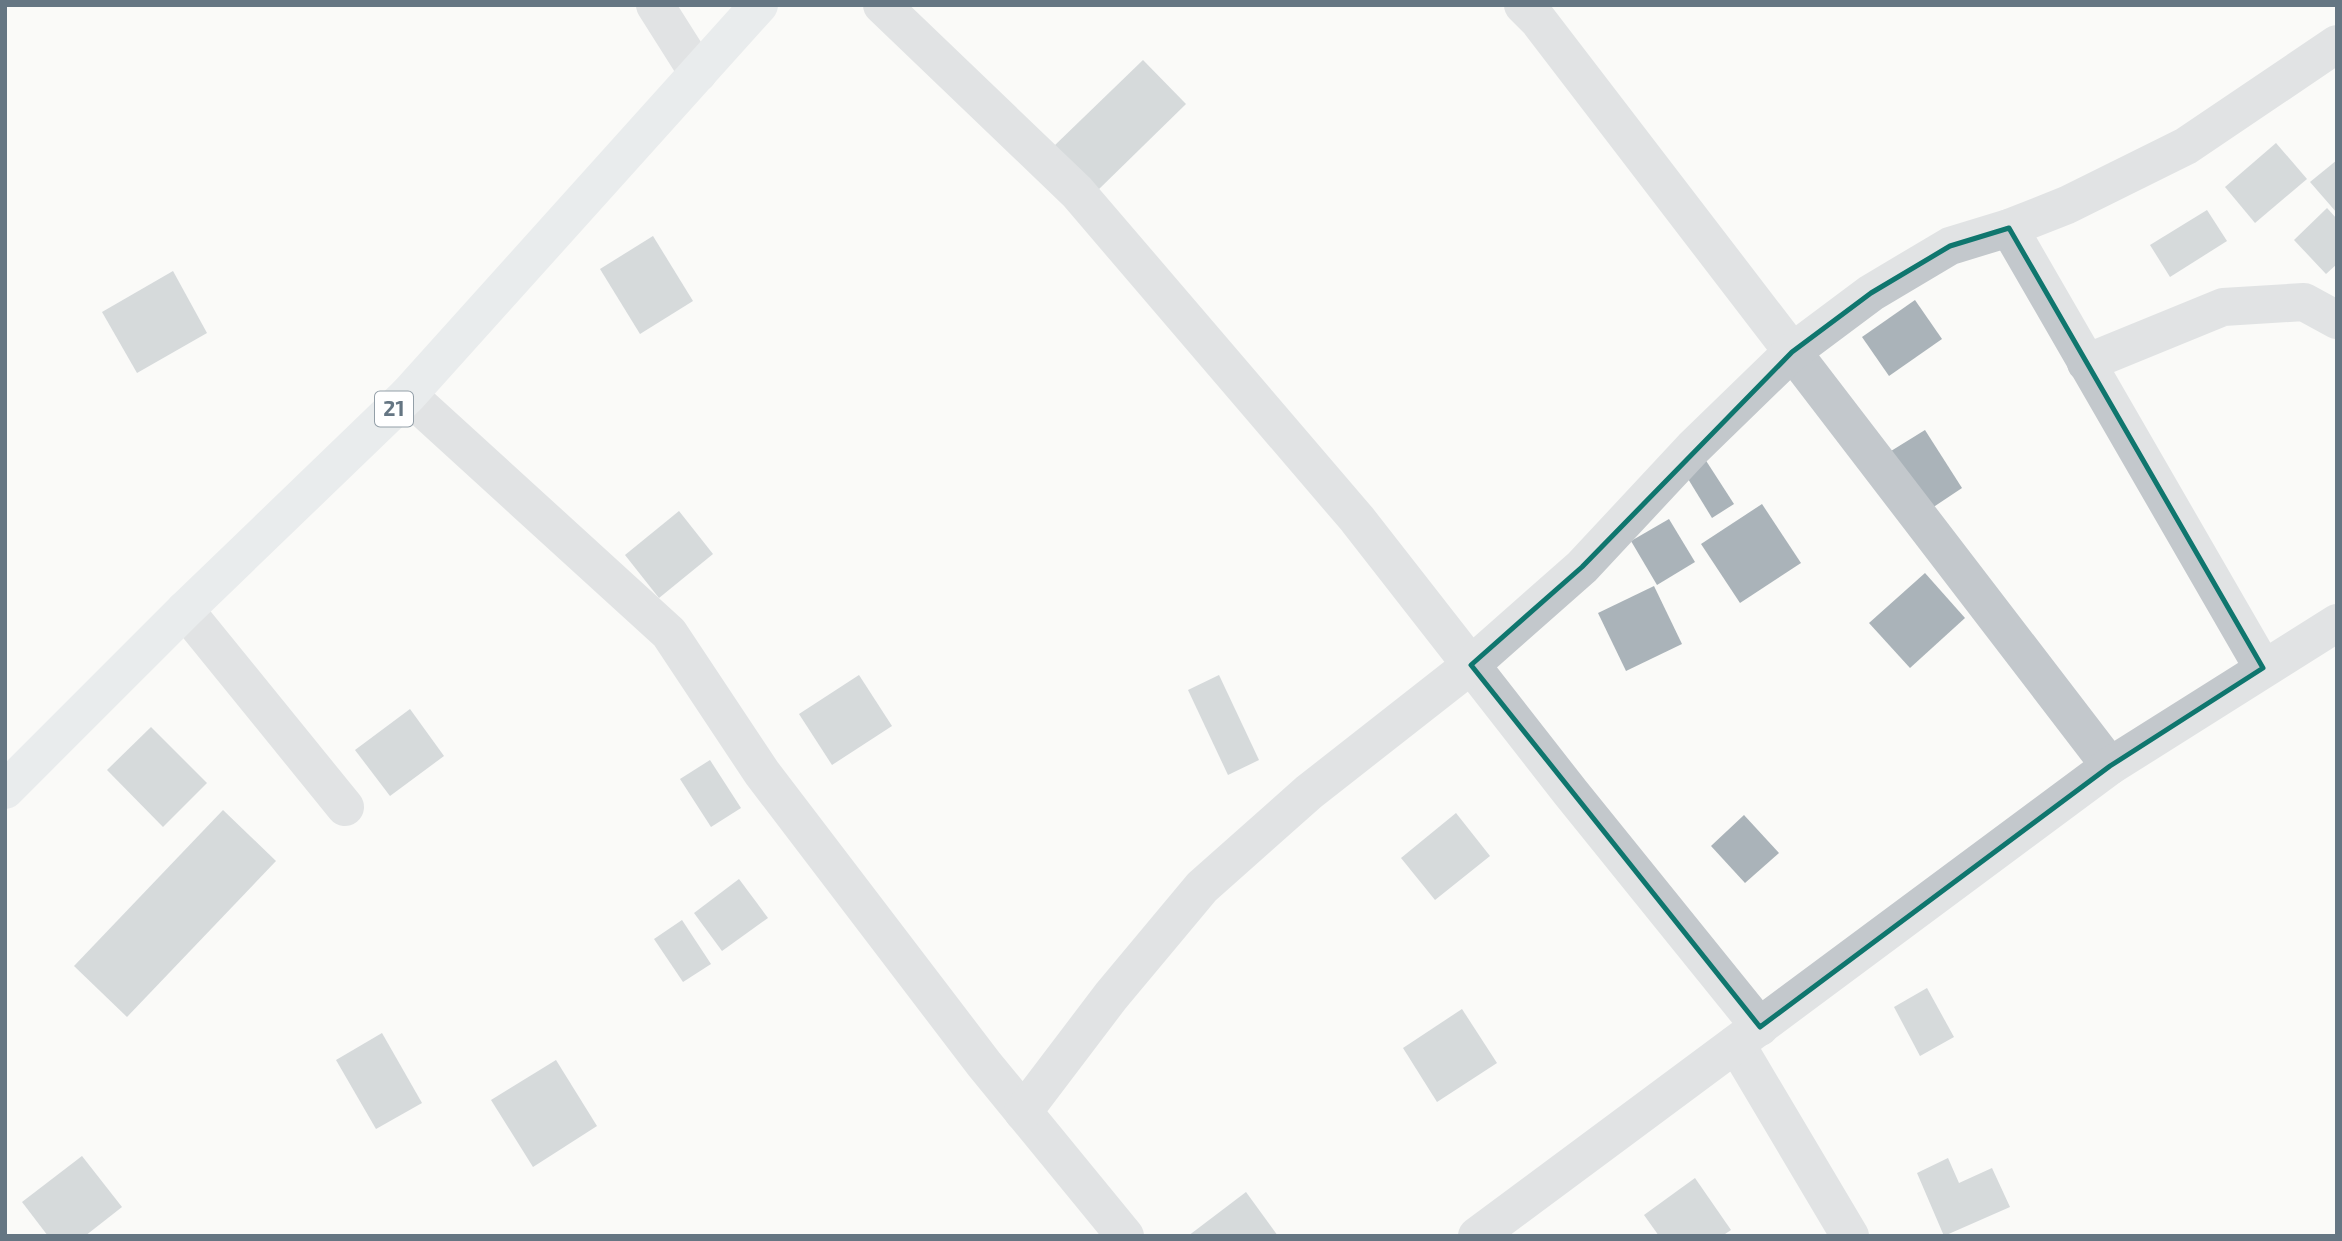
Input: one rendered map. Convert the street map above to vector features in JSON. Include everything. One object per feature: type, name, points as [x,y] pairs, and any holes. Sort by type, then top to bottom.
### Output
[{"type":"highway","name":"21","points":[[5,790],[185,610],[408,395],[760,5]]},
{"type":"street","points":[[655,5],[698,73]]},
{"type":"street","points":[[882,5],[1077,192],[1357,519],[1471,665],[1748,1036],[1850,1236]]},
{"type":"street","points":[[1523,5],[1538,20],[2109,766]]},
{"type":"street","points":[[1023,1112],[1111,996],[1202,887],[1309,792],[1471,665],[1581,567],[1693,448],[1792,352],[1871,293],[1950,246],[2009,228],[2067,205],[2186,146],[2337,44]]},
{"type":"street","points":[[2009,228],[2263,668]]},
{"type":"street","points":[[2086,363],[2223,307],[2304,302],[2337,320]]},
{"type":"street","points":[[408,395],[668,633],[762,774],[1023,1112],[1125,1236]]},
{"type":"street","points":[[185,610],[345,807]]},
{"type":"street","points":[[1477,1236],[2109,766],[2337,623]]},
{"type":"highlighted area","points":[[2009,228],[2263,668],[2110,766],[1760,1027],[1471,665],[1582,567],[1792,352],[1871,293],[1950,246]]},
{"type":"building","points":[[1143,60],[1186,104],[1096,192],[1053,147]]},
{"type":"building","points":[[2276,143],[2307,179],[2255,223],[2225,187]]},
{"type":"building","points":[[2337,160],[2337,213],[2310,182]]},
{"type":"building","points":[[2327,208],[2337,219],[2337,264],[2326,274],[2294,240]]},
{"type":"building","points":[[2207,210],[2227,241],[2170,277],[2150,245]]},
{"type":"building","points":[[653,236],[693,301],[640,334],[600,269]]},
{"type":"building","points":[[173,271],[207,333],[137,373],[102,312]]},
{"type":"building","points":[[1915,300],[1942,339],[1889,376],[1862,337]]},
{"type":"building","points":[[1925,430],[1962,488],[1929,510],[1891,451]]},
{"type":"building","points":[[1703,456],[1734,504],[1712,518],[1682,469]]},
{"type":"building","points":[[1762,504],[1801,563],[1740,603],[1701,544]]},
{"type":"building","points":[[679,511],[713,554],[659,598],[625,555]]},
{"type":"building","points":[[1669,519],[1695,562],[1657,585],[1631,541]]},
{"type":"building","points":[[1925,573],[1965,618],[1910,668],[1869,623]]},
{"type":"building","points":[[1654,586],[1682,644],[1626,671],[1598,613]]},
{"type":"building","points":[[859,675],[892,726],[832,765],[799,714]]},
{"type":"building","points":[[1219,675],[1259,760],[1228,775],[1188,690]]},
{"type":"building","points":[[410,709],[444,756],[390,796],[355,750]]},
{"type":"building","points":[[151,727],[207,783],[163,827],[107,770]]},
{"type":"building","points":[[710,760],[741,808],[711,827],[680,779]]},
{"type":"building","points":[[223,810],[276,861],[127,1017],[74,966]]},
{"type":"building","points":[[1456,813],[1490,856],[1435,900],[1401,858]]},
{"type":"building","points":[[1744,815],[1779,853],[1745,883],[1711,846]]},
{"type":"building","points":[[739,879],[768,918],[722,951],[694,913]]},
{"type":"building","points":[[682,920],[711,964],[683,982],[654,939]]},
{"type":"building","points":[[1927,988],[1954,1037],[1920,1056],[1894,1007]]},
{"type":"building","points":[[1462,1009],[1497,1063],[1437,1102],[1403,1048]]},
{"type":"building","points":[[382,1033],[422,1103],[376,1129],[336,1060]]},
{"type":"building","points":[[556,1060],[597,1126],[533,1167],[491,1100]]},
{"type":"building","points":[[82,1156],[122,1207],[85,1236],[48,1236],[22,1202]]},
{"type":"building","points":[[1948,1158],[1959,1183],[1992,1168],[2010,1207],[1944,1236],[1917,1173]]},
{"type":"building","points":[[1695,1178],[1731,1230],[1722,1236],[1659,1236],[1644,1215]]},
{"type":"building","points":[[1246,1192],[1278,1236],[1188,1236]]}]
